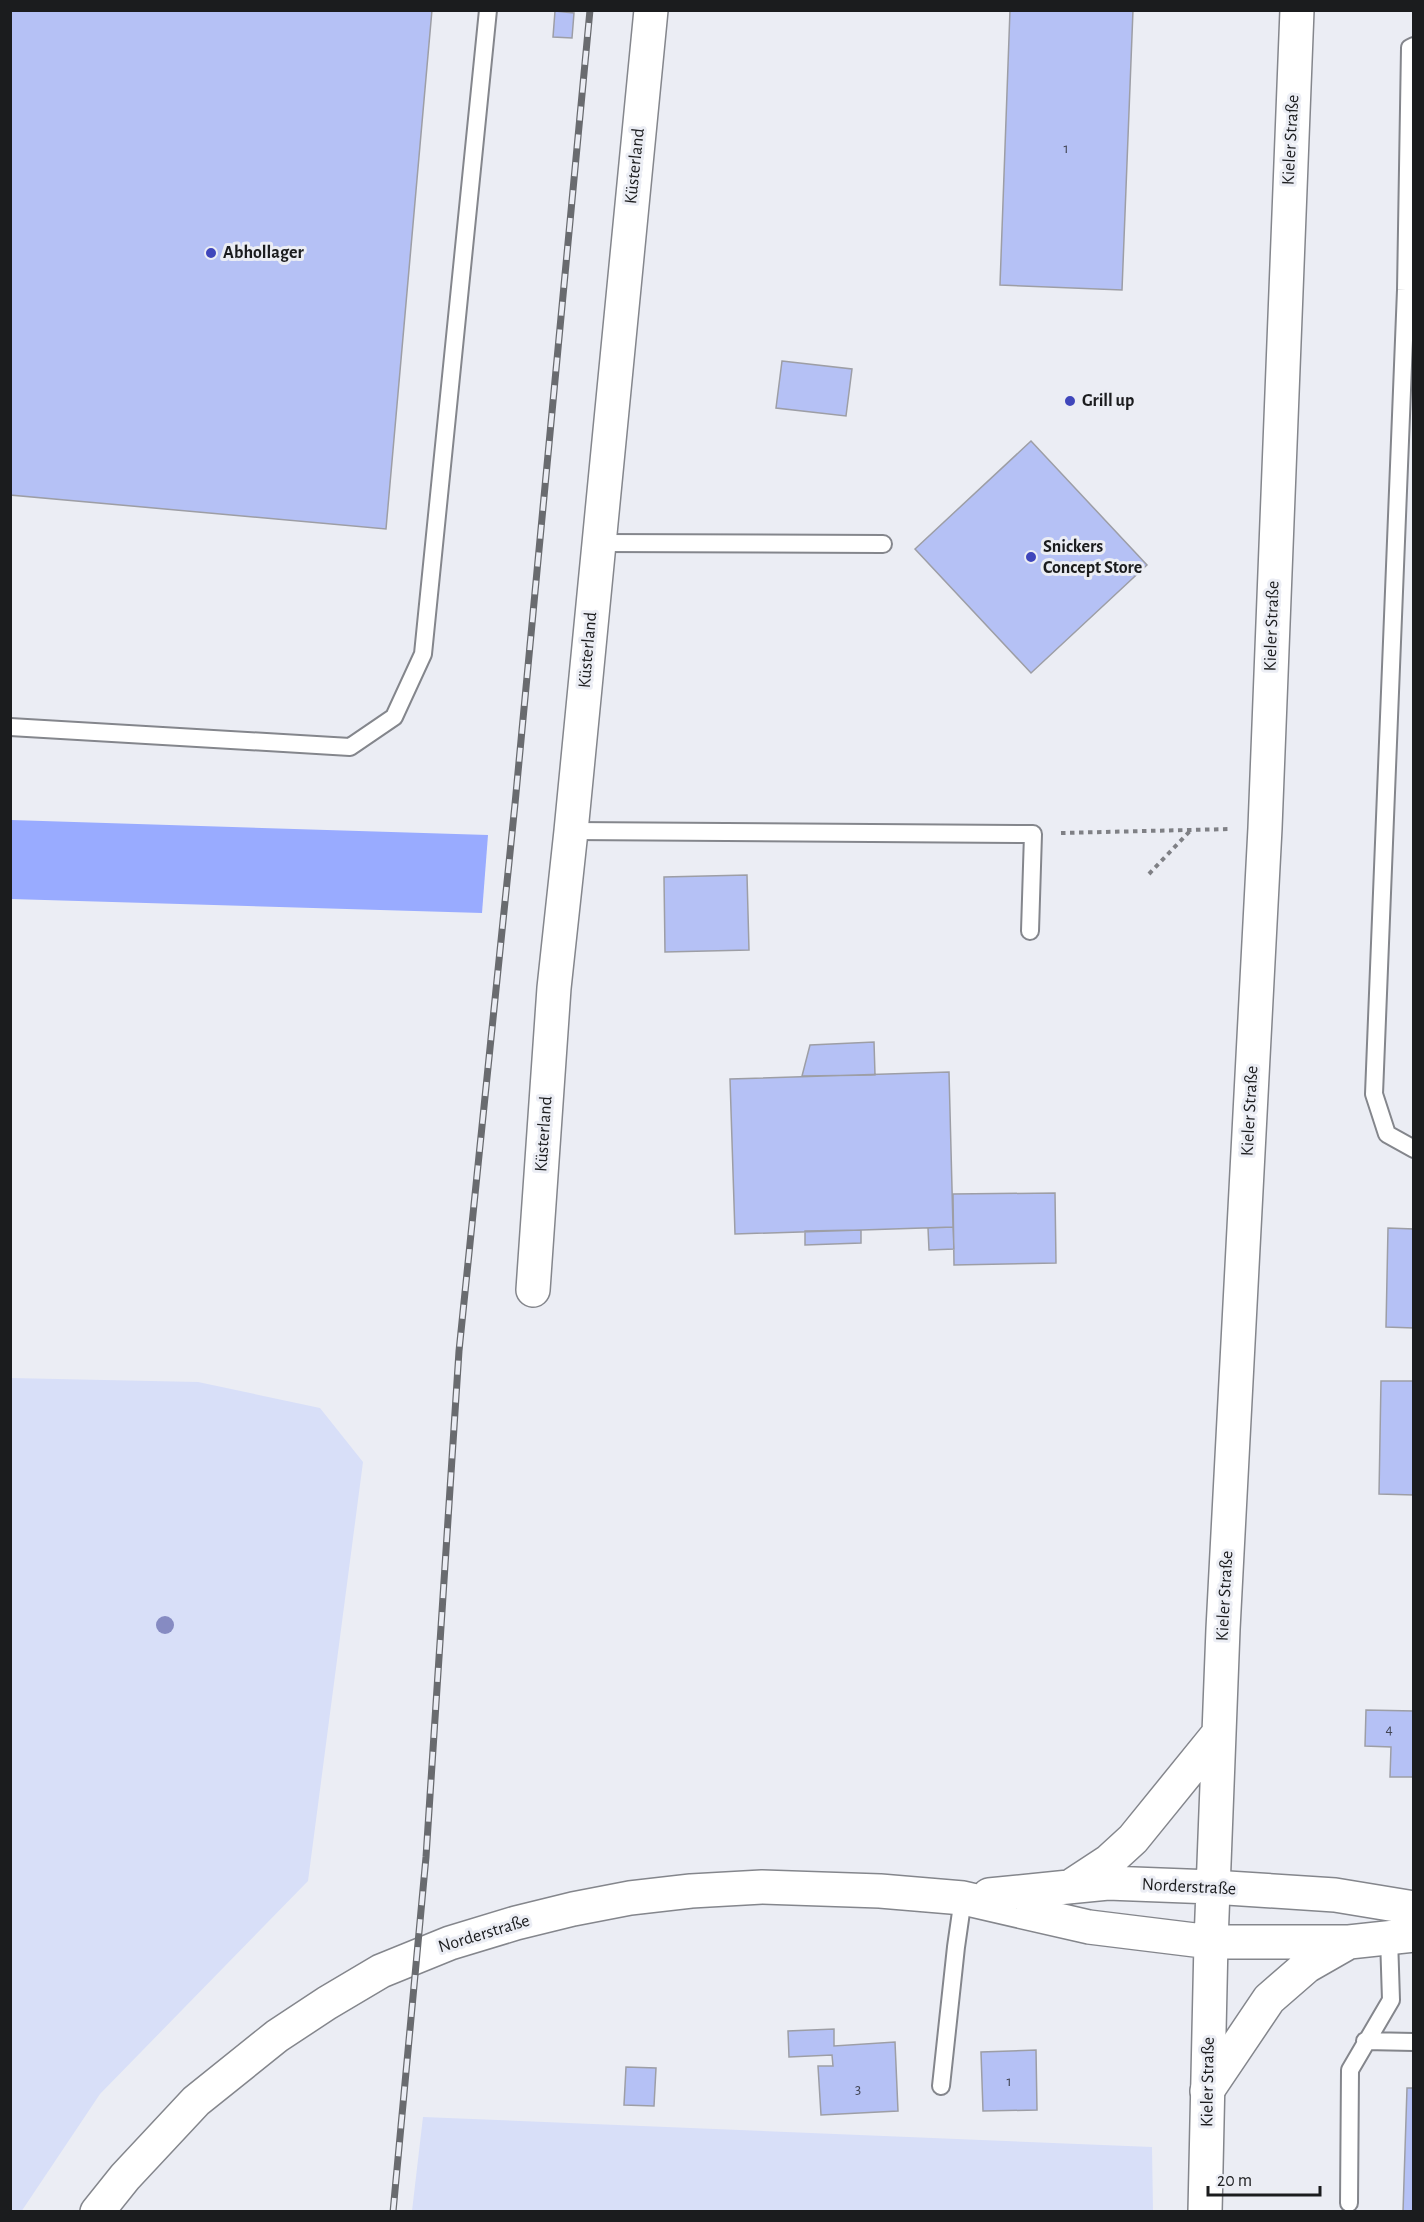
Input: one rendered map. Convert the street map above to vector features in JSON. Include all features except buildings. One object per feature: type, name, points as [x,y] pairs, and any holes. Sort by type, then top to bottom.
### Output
[{"type":"main road","name":"Küsterland","points":[[533,1290],[554,988],[651,10]]},
{"type":"main road","name":"Kieler Straße","points":[[1204,2211],[1212,1887],[1222,1629],[1264,828],[1297,10]]},
{"type":"main road","points":[[1070,1887],[1109,1861],[1133,1839],[1219,1733]]},
{"type":"main road","name":"Norderstraße","points":[[963,1898],[1108,1883],[1335,1895],[1413,1908]]},
{"type":"main road","name":"Norderstraße","points":[[97,2211],[131,2169],[196,2100],[277,2036],[327,2003],[381,1971],[450,1943],[573,1909],[630,1898],[691,1891],[762,1887],[833,1889],[963,1898],[1089,1927],[1211,1942],[1349,1942],[1401,1936]]},
{"type":"main road","name":"Norderstraße","points":[[1207,2091],[1269,1999],[1307,1966],[1349,1942]]},
{"type":"lane","points":[[10,727],[350,747],[394,717],[423,654],[488,10]]},
{"type":"lane","points":[[1413,46],[1410,48],[1410,290],[1374,1094],[1387,1134],[1413,1149]]},
{"type":"lane","points":[[598,543],[883,544]]},
{"type":"lane","points":[[571,831],[1033,834],[1030,931]]},
{"type":"lane","points":[[941,2086],[963,1898]]},
{"type":"lane","points":[[1349,2203],[1350,2070],[1391,2000],[1401,1936]]},
{"type":"lane","points":[[1365,2041],[1413,2042]]},
{"type":"path","points":[[1033,834],[1264,828]]},
{"type":"path","points":[[1149,874],[1191,830]]},
{"type":"shaded area","points":[[11,820],[488,835],[482,913],[11,899]]},
{"type":"shaded area","points":[[11,1378],[198,1382],[320,1408],[363,1462],[308,1881],[100,2094],[21,2212],[10,2211]]},
{"type":"shaded area","points":[[423,2117],[1152,2147],[1153,2211],[412,2211]]},
{"type":"railway","points":[[393,2212],[426,1857],[459,1351],[515,804],[590,10]]},
{"type":"place","name":"Abhollager","points":[[211,253]]},
{"type":"place","name":"Grill up","points":[[1070,401]]},
{"type":"place","name":"Snickers Concept Store","points":[[1031,557]]}]
